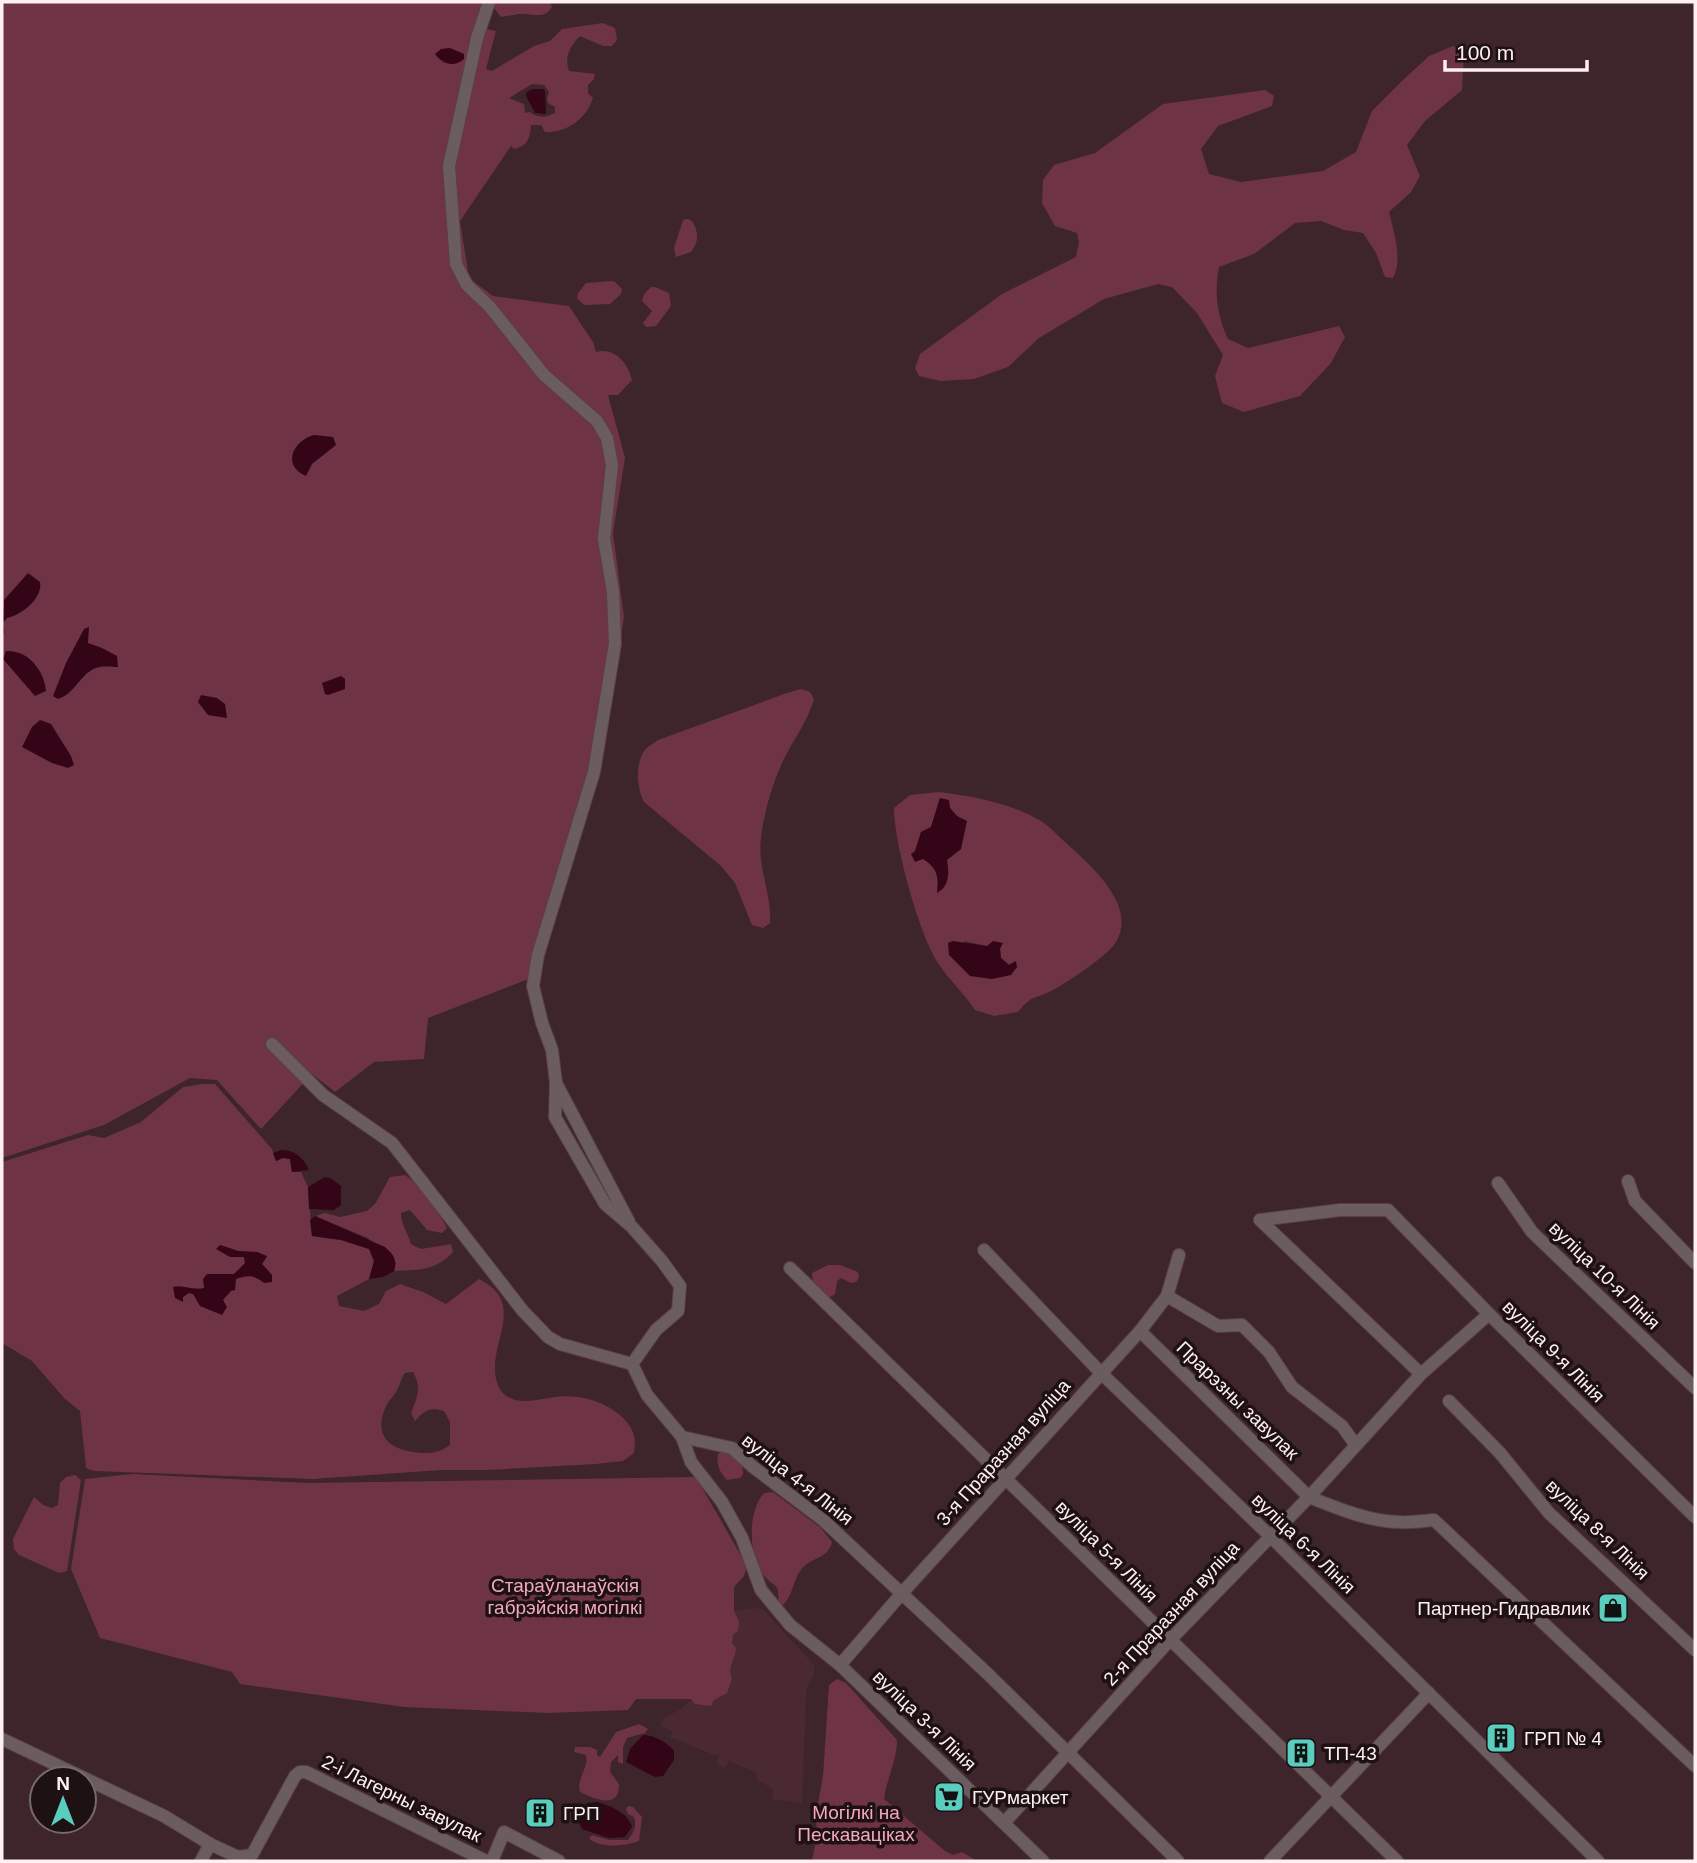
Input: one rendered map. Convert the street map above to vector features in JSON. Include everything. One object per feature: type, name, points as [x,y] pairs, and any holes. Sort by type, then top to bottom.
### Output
[{"type":"street","points":[[489,2],[477,38],[449,166],[456,264],[467,285],[490,307],[544,375],[597,421],[607,438],[612,465],[604,539],[613,592],[615,644],[594,772],[538,955],[533,986],[552,1050],[556,1083],[555,1117],[605,1204],[632,1227],[680,1286],[678,1311],[656,1330],[632,1364]]},
{"type":"street","points":[[272,1044],[323,1095],[392,1143],[523,1311],[548,1337],[560,1344],[632,1364],[647,1395],[682,1437]]},
{"type":"street","points":[[1628,1181],[1635,1201],[1695,1263]]},
{"type":"street","name":"вуліца 10-я Лінія","points":[[1498,1183],[1532,1232],[1695,1388]]},
{"type":"street","name":"вуліца 9-я Лінія","points":[[1421,1374],[1260,1220],[1340,1210],[1388,1210],[1489,1314],[1695,1517]]},
{"type":"street","name":"вуліца 6-я Лінія","points":[[984,1250],[1100,1372],[1598,1861]]},
{"type":"street","name":"3-я Праразная вуліца","points":[[840,1665],[1100,1372],[1140,1331],[1167,1296],[1179,1255]]},
{"type":"street","name":"вуліца 5-я Лінія","points":[[790,1268],[1397,1861]]},
{"type":"street","points":[[1167,1296],[1218,1326],[1242,1325],[1269,1352],[1292,1387],[1342,1426],[1355,1444]]},
{"type":"street","name":"2-я Праразная вуліца","points":[[1004,1823],[1170,1640],[1309,1496],[1421,1374],[1489,1314]]},
{"type":"street","name":"Прарэзны завулак","points":[[1140,1331],[1309,1496]]},
{"type":"street","name":"вуліца 8-я Лінія","points":[[1449,1401],[1500,1454],[1549,1513],[1695,1650]]},
{"type":"street","name":"вуліца 4-я Лінія","points":[[682,1437],[732,1448],[823,1520],[903,1592],[1178,1861]]},
{"type":"street","name":"вуліца 3-я Лінія","points":[[682,1437],[691,1462],[722,1502],[742,1538],[761,1590],[790,1625],[840,1665],[1043,1861]]},
{"type":"street","points":[[1309,1496],[1331,1506],[1377,1519],[1399,1522],[1434,1520],[1695,1766]]},
{"type":"street","points":[[1270,1861],[1429,1693]]},
{"type":"street","points":[[2,1739],[164,1816],[211,1844],[201,1861]]},
{"type":"street","name":"2-і Лагерны завулак","points":[[211,1844],[238,1857],[252,1855],[295,1776],[306,1772],[485,1861]]},
{"type":"street","name":"2-і Лагерны завулак","points":[[492,1861],[504,1832],[559,1861]]},
{"type":"shaded area","points":[[450,48],[464,54],[464,59],[448,64],[435,54],[441,49]]},
{"type":"shaded area","points":[[533,89],[545,91],[546,114],[535,113],[526,96],[527,92]]},
{"type":"shaded area","points":[[314,435],[333,437],[336,445],[312,464],[306,476],[294,466],[293,454],[300,443]]},
{"type":"shaded area","points":[[28,573],[40,582],[38,594],[25,610],[7,618],[3,623],[2,634],[4,600]]},
{"type":"shaded area","points":[[89,627],[88,643],[117,656],[118,667],[93,669],[58,699],[53,696],[66,663],[84,629]]},
{"type":"shaded area","points":[[6,651],[22,654],[34,663],[45,683],[46,691],[35,696],[3,659]]},
{"type":"shaded area","points":[[341,676],[345,679],[345,689],[325,694],[322,683]]},
{"type":"shaded area","points":[[201,695],[217,698],[225,704],[227,718],[208,715],[198,702]]},
{"type":"shaded area","points":[[40,720],[51,724],[74,765],[68,768],[52,763],[22,747],[32,727]]},
{"type":"shaded area","points":[[940,798],[949,800],[950,808],[957,816],[967,821],[961,849],[947,860],[946,883],[937,893],[938,882],[934,869],[923,859],[915,862],[911,854],[915,851],[921,832],[931,827]]},
{"type":"shaded area","points":[[953,941],[987,946],[993,941],[1003,943],[1000,949],[1001,958],[1009,965],[1016,961],[1017,967],[1011,975],[992,979],[970,976],[949,955],[948,943]]},
{"type":"shaded area","points":[[281,1150],[298,1155],[309,1170],[292,1172],[290,1159],[276,1161],[273,1153]]},
{"type":"shaded area","points":[[325,1177],[341,1186],[341,1205],[334,1210],[309,1209],[308,1187]]},
{"type":"shaded area","points":[[315,1216],[385,1247],[394,1258],[394,1271],[383,1277],[369,1279],[374,1261],[369,1249],[341,1240],[312,1236],[310,1220]]},
{"type":"shaded area","points":[[220,1245],[267,1256],[262,1264],[272,1275],[272,1282],[264,1283],[251,1277],[236,1279],[235,1290],[223,1300],[227,1307],[222,1315],[200,1306],[193,1294],[189,1293],[183,1297],[183,1302],[175,1298],[173,1287],[204,1288],[203,1279],[207,1274],[234,1274],[245,1263],[244,1257],[230,1257],[216,1249]]},
{"type":"shaded area","points":[[763,1609],[814,1665],[814,1675],[808,1684],[806,1695],[802,1803],[772,1799],[773,1789],[756,1779],[757,1773],[729,1761],[725,1768],[716,1764],[719,1757],[670,1737],[672,1732],[661,1726],[664,1718],[692,1699],[714,1700],[732,1679],[729,1671],[734,1611]]},
{"type":"shaded area","points":[[643,1735],[660,1740],[674,1751],[674,1760],[663,1776],[655,1777],[626,1762],[630,1749]]},
{"type":"shaded area","points":[[597,1802],[613,1808],[630,1822],[632,1827],[625,1837],[609,1838],[582,1829],[576,1815],[578,1808]]},
{"type":"green space","points":[[2,2],[550,2],[552,7],[541,15],[501,17],[493,7],[486,29],[496,31],[486,69],[492,71],[534,46],[550,41],[562,29],[603,23],[615,28],[617,40],[612,46],[603,46],[580,36],[569,52],[569,71],[595,74],[588,85],[588,93],[593,98],[586,112],[575,123],[553,132],[545,132],[541,125],[531,125],[527,141],[519,148],[514,149],[511,146],[460,221],[469,278],[493,296],[569,306],[593,342],[596,352],[615,354],[624,362],[632,380],[618,395],[608,395],[625,458],[613,533],[624,617],[602,756],[539,975],[428,1018],[424,1059],[374,1062],[335,1092],[312,1074],[261,1129],[217,1080],[190,1078],[104,1125],[2,1158]],"holes":[[[532,84],[544,85],[549,92],[548,103],[555,107],[555,113],[551,115],[542,117],[525,113],[524,104],[509,98]]]},
{"type":"green space","points":[[1453,46],[1464,52],[1462,90],[1425,121],[1407,145],[1420,176],[1411,192],[1389,212],[1397,254],[1393,278],[1385,277],[1376,253],[1363,233],[1344,230],[1321,221],[1295,223],[1254,254],[1219,267],[1218,304],[1228,339],[1248,348],[1339,326],[1345,337],[1331,363],[1300,396],[1244,412],[1222,403],[1215,376],[1223,355],[1197,313],[1172,287],[1158,284],[1104,299],[1039,338],[1008,367],[974,379],[941,381],[919,376],[915,368],[920,354],[1002,294],[1076,257],[1079,242],[1077,233],[1055,226],[1042,203],[1043,180],[1054,165],[1095,153],[1163,104],[1265,90],[1274,96],[1272,106],[1218,126],[1201,149],[1209,174],[1241,182],[1323,171],[1356,152],[1372,111],[1403,80],[1429,56]]},
{"type":"green space","points":[[688,219],[696,229],[696,244],[691,252],[676,257],[674,248],[683,220]]},
{"type":"green space","points":[[611,281],[622,289],[621,294],[610,304],[584,305],[577,298],[586,283]]},
{"type":"green space","points":[[651,287],[669,293],[671,306],[656,326],[646,327],[643,323],[652,311],[642,301],[644,294]]},
{"type":"green space","points":[[801,689],[810,692],[814,699],[779,770],[762,828],[760,849],[770,912],[770,923],[763,928],[752,925],[735,883],[721,866],[644,802],[639,784],[639,763],[644,751],[658,740]]},
{"type":"green space","points":[[939,792],[978,798],[1017,809],[1044,823],[1087,862],[1116,900],[1121,914],[1121,928],[1112,948],[1053,990],[1030,1000],[1018,1012],[994,1016],[975,1010],[938,963],[916,910],[898,843],[894,808],[910,795]],"holes":[[[940,798],[957,816],[947,860],[947,874],[939,878],[933,865],[915,852],[921,832],[931,827]],[[964,941],[1000,949],[1001,958],[1009,965],[1015,961],[992,979]]]},
{"type":"green space","points":[[215,1084],[272,1149],[276,1161],[290,1159],[292,1172],[301,1172],[308,1187],[312,1236],[341,1240],[369,1249],[374,1261],[369,1279],[337,1296],[339,1306],[364,1311],[379,1304],[386,1291],[400,1284],[446,1304],[479,1279],[493,1289],[501,1300],[504,1312],[495,1365],[496,1379],[503,1393],[519,1401],[564,1396],[599,1403],[629,1424],[635,1442],[634,1453],[623,1461],[596,1464],[441,1470],[313,1479],[94,1471],[86,1468],[80,1411],[64,1398],[32,1361],[2,1343],[2,1162],[88,1135],[104,1138],[141,1122],[183,1087]],"holes":[[[221,1245],[238,1251],[257,1252],[267,1257],[262,1264],[272,1275],[236,1279],[223,1300],[189,1293],[183,1297],[177,1286],[204,1288],[234,1274],[245,1263],[244,1257]],[[413,1372],[418,1388],[411,1413],[415,1421],[425,1412],[435,1409],[444,1411],[450,1422],[450,1445],[437,1452],[413,1452],[396,1447],[389,1443],[382,1431],[386,1406],[405,1373]]]},
{"type":"green space","points":[[405,1175],[429,1199],[447,1228],[442,1233],[427,1230],[410,1210],[401,1213],[411,1244],[421,1249],[451,1244],[453,1252],[440,1263],[419,1270],[394,1271],[396,1263],[368,1238],[315,1216],[325,1213],[340,1217],[367,1211],[375,1204],[390,1177]]},
{"type":"green space","points":[[828,1265],[840,1265],[858,1272],[859,1278],[851,1283],[841,1278],[837,1281],[835,1294],[825,1297],[813,1283],[812,1273]]},
{"type":"green space","points":[[731,1451],[742,1461],[743,1474],[740,1478],[727,1480],[722,1475],[718,1454]]},
{"type":"green space","name":"Стараўланаўскія габрэйскія могілкі","points":[[132,1474],[308,1483],[696,1477],[747,1566],[744,1576],[734,1587],[734,1611],[739,1622],[732,1643],[736,1648],[731,1667],[732,1679],[727,1693],[714,1700],[711,1706],[695,1704],[691,1699],[636,1699],[628,1710],[549,1713],[404,1707],[240,1684],[232,1672],[100,1638],[71,1569],[85,1479]]},
{"type":"green space","points":[[75,1475],[81,1480],[67,1571],[59,1573],[19,1555],[14,1549],[13,1539],[34,1497],[43,1505],[52,1508],[58,1505],[60,1483],[66,1477]]},
{"type":"green space","points":[[773,1492],[821,1528],[832,1542],[827,1552],[800,1571],[782,1606],[779,1604],[776,1587],[759,1569],[752,1535],[758,1501],[764,1493]]},
{"type":"green space","name":"Могілкі на Пескаваціках","points":[[837,1679],[846,1683],[897,1740],[884,1799],[945,1851],[953,1855],[962,1852],[977,1861],[812,1861],[823,1776],[829,1685]]},
{"type":"green space","points":[[639,1724],[648,1729],[645,1733],[627,1738],[623,1747],[623,1764],[618,1762],[618,1755],[611,1762],[610,1772],[619,1784],[615,1797],[605,1800],[580,1792],[586,1755],[574,1752],[575,1747],[590,1747],[597,1750],[600,1757],[616,1732]]},
{"type":"green space","points":[[628,1806],[633,1807],[642,1817],[639,1841],[606,1845],[589,1838],[592,1835],[609,1840],[628,1840],[635,1823],[634,1817],[628,1814]]},
{"type":"place","name":"Партнер-Гидравлик","points":[[1613,1608]]},
{"type":"place","name":"ГРП № 4","points":[[1501,1738]]},
{"type":"place","name":"ТП-43","points":[[1301,1753]]},
{"type":"place","name":"ГУРмаркет","points":[[949,1797]]},
{"type":"place","name":"ГРП","points":[[540,1813]]}]
